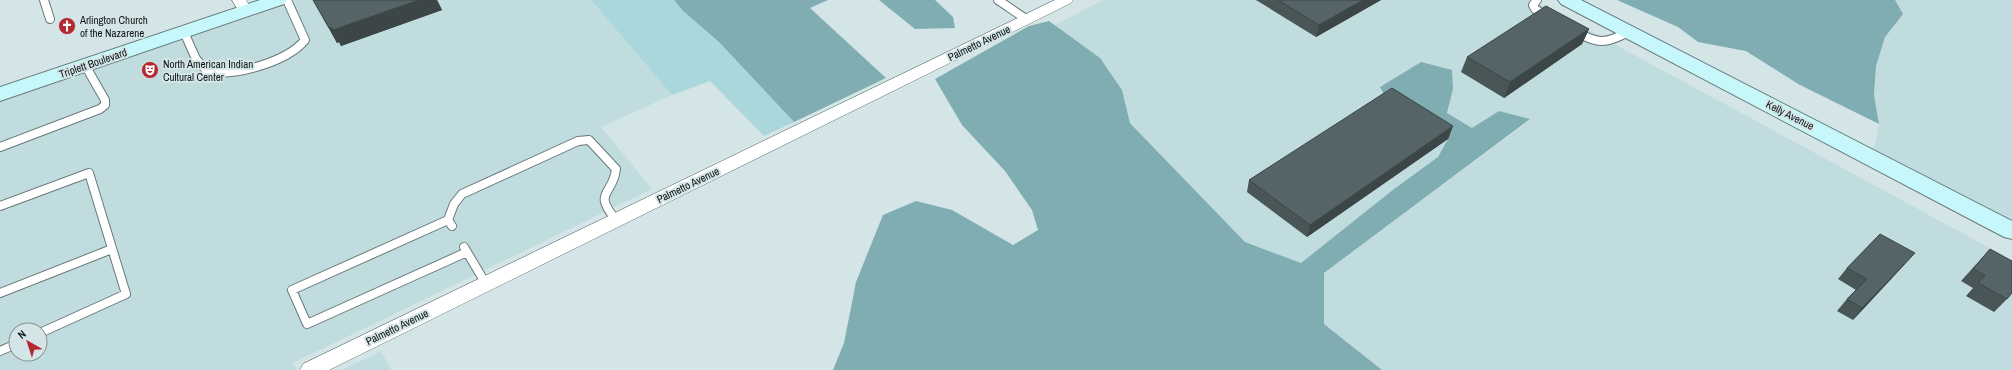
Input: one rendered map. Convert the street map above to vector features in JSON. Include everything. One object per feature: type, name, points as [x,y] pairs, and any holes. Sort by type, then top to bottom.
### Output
[{"type":"main road","name":"Triplett Boulevard","points":[[0,94],[184,32],[242,5],[278,0]]},
{"type":"main road","name":"Kelly Avenue","points":[[1567,0],[2012,230]]},
{"type":"street","name":"Palmetto Avenue","points":[[310,370],[1066,0]]},
{"type":"lane","points":[[44,0],[50,19]]},
{"type":"lane","points":[[184,32],[196,58],[205,70],[212,73],[221,73],[245,70],[293,52],[303,45],[305,40],[287,0]]},
{"type":"lane","points":[[998,0],[1026,19]]},
{"type":"lane","points":[[1537,0],[1532,5],[1535,9],[1554,20]]},
{"type":"lane","points":[[1567,28],[1587,38],[1602,43],[1612,41],[1628,32]]},
{"type":"lane","points":[[0,147],[100,110],[105,105],[105,100],[85,65]]},
{"type":"lane","points":[[486,284],[466,249],[307,324],[292,290],[450,223],[454,204],[462,194],[578,141],[589,140],[616,169],[616,177],[604,196],[604,202],[616,220]]},
{"type":"lane","points":[[0,206],[89,173],[126,294],[48,329]]},
{"type":"lane","points":[[0,293],[112,249]]},
{"type":"shaded area","points":[[296,0],[591,0],[672,95],[601,127],[652,189],[293,363],[296,370],[0,370],[0,102]]},
{"type":"shaded area","points":[[591,0],[674,0],[683,11],[719,42],[794,122],[764,136],[710,81],[672,95]]},
{"type":"shaded area","points":[[674,0],[828,0],[810,8],[886,78],[794,122],[719,42],[683,11]]},
{"type":"shaded area","points":[[879,0],[935,0],[953,17],[955,28],[915,29]]},
{"type":"shaded area","points":[[1103,0],[1533,0],[2012,260],[2012,370],[1382,370],[1324,324],[1324,273],[1530,120],[1499,111],[1472,128],[1447,113],[1453,89],[1421,62],[1380,87],[1448,139],[1438,157],[1394,189],[1301,263],[1245,242],[1130,122],[1122,90],[1055,25]]},
{"type":"shaded area","points":[[1617,0],[1895,0],[1903,14],[1885,37],[1876,66],[1874,95],[1879,124],[1800,85],[1746,51],[1698,42],[1678,27]]},
{"type":"shaded area","points":[[1895,0],[2012,0],[2012,231],[1872,158],[1879,124],[1874,95],[1876,66],[1885,37],[1902,14]]},
{"type":"shaded area","points":[[1049,21],[1100,58],[1122,90],[1130,123],[1245,242],[1301,263],[1394,189],[1438,157],[1448,139],[1388,101],[1380,87],[1421,62],[1452,70],[1453,89],[1447,113],[1472,128],[1499,111],[1530,119],[1324,273],[1324,324],[1382,370],[833,370],[844,343],[856,282],[883,215],[916,201],[952,210],[1013,245],[1038,230],[1032,210],[1005,171],[962,125],[935,79],[1029,26]]},
{"type":"shaded area","points":[[381,351],[391,370],[342,370]]},
{"type":"building","points":[[313,0],[419,0],[333,30],[331,27],[329,28]]},
{"type":"building","points":[[1278,0],[1363,0],[1319,25]]},
{"type":"building","points":[[1546,6],[1589,29],[1510,82],[1467,57]]},
{"type":"building","points":[[1392,88],[1453,126],[1310,225],[1249,180]]},
{"type":"building","points":[[1880,234],[1915,253],[1862,308],[1847,299],[1867,279],[1847,268]]},
{"type":"building","points":[[1990,249],[2012,261],[2012,293],[2007,299],[1978,283],[1985,275],[1973,269]]},
{"type":"place","name":"Arlington Church of the Nazarene","points":[[67,26]]},
{"type":"place","name":"North American Indian Cultural Center","points":[[150,70]]}]
